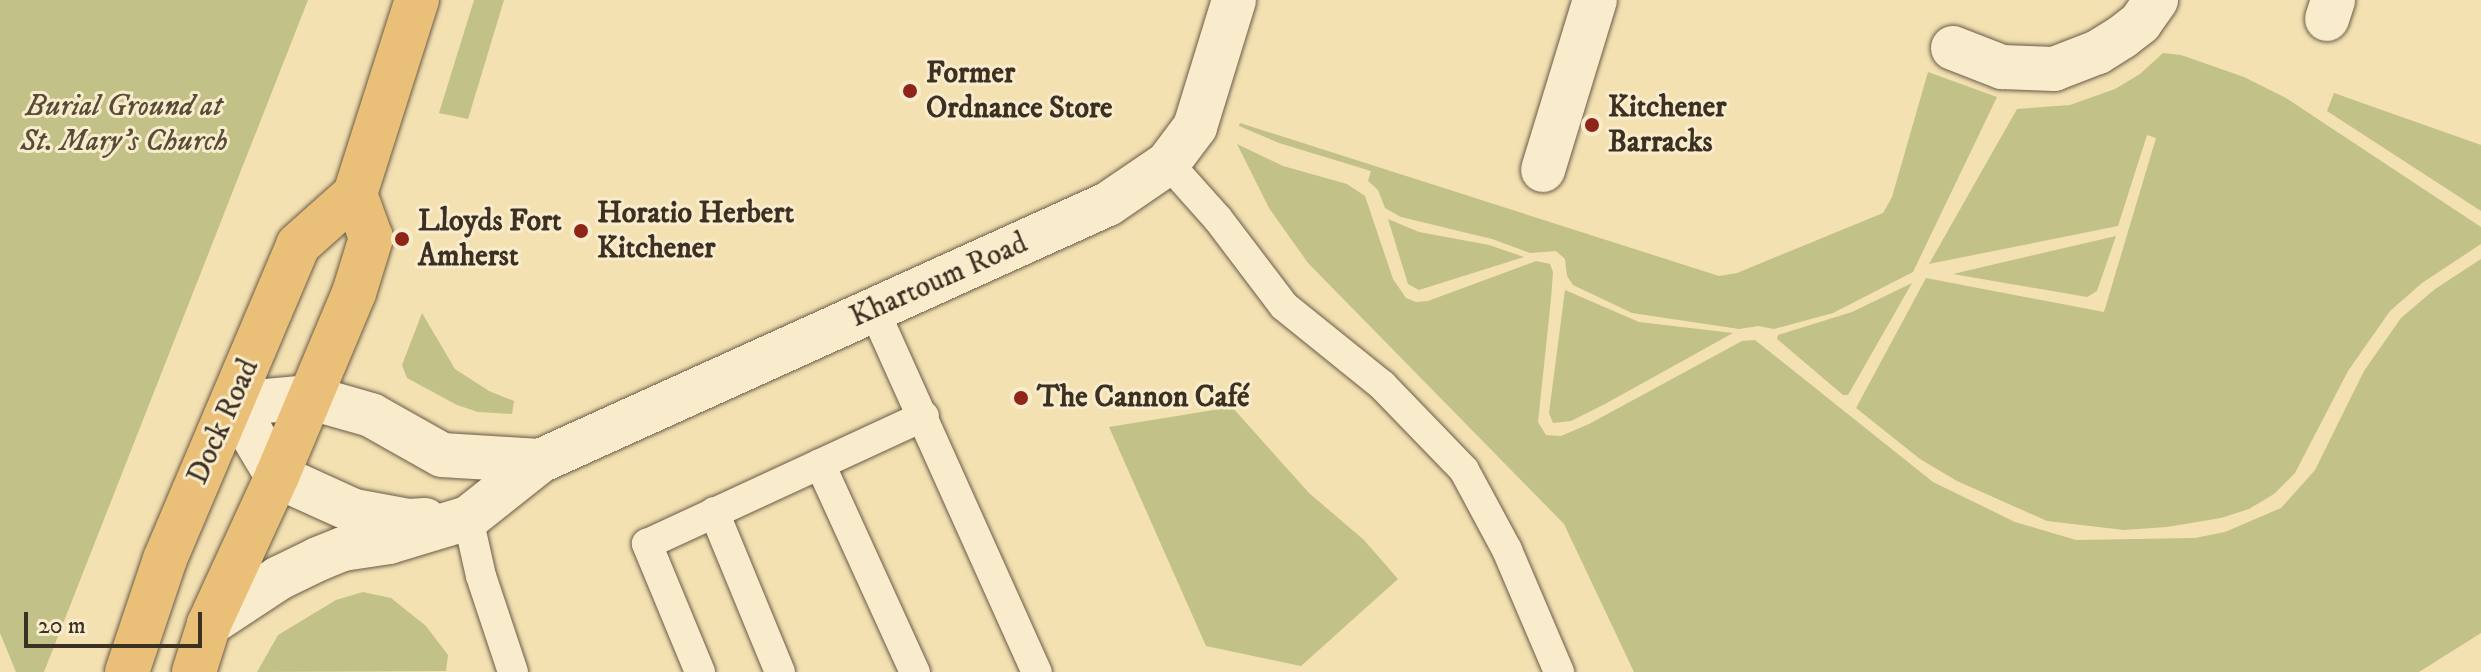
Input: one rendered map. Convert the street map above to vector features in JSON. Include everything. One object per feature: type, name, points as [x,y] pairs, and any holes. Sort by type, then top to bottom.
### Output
[{"type":"main road","points":[[194,672],[209,624],[277,476],[354,293],[371,238],[355,194],[417,0]]},
{"type":"main road","name":"Dock Road","points":[[127,672],[165,559],[234,404],[298,245],[355,194]]},
{"type":"street","name":"Khartoum Road","points":[[209,624],[292,570],[351,547],[389,542],[468,518],[540,461],[1108,204],[1168,163],[1195,127],[1234,0]]},
{"type":"street","points":[[1543,170],[1595,0]]},
{"type":"street","points":[[1953,48],[2002,67],[2054,69],[2108,47],[2140,23],[2156,0]]},
{"type":"street","name":"Khartoum Road","points":[[234,404],[308,397],[371,415],[442,455],[540,461]]},
{"type":"street","points":[[234,404],[277,476],[354,511],[408,521],[468,518]]},
{"type":"lane","points":[[1168,163],[1218,219],[1284,306],[1382,385],[1464,470],[1507,550],[1559,672]]},
{"type":"lane","points":[[874,310],[1037,672]]},
{"type":"lane","points":[[700,672],[647,544],[924,416]]},
{"type":"lane","points":[[820,464],[915,672]]},
{"type":"lane","points":[[714,512],[780,672]]},
{"type":"lane","points":[[468,518],[481,576],[513,672]]},
{"type":"green space","name":"Burial Ground at St. Mary’s Church","points":[[0,0],[308,0],[44,672],[16,672],[0,633]]},
{"type":"green space","points":[[474,0],[504,0],[468,119],[439,113]]},
{"type":"green space","points":[[2163,53],[2181,55],[2244,77],[2286,98],[2481,227],[2481,244],[2422,283],[2390,311],[2348,371],[2295,473],[2274,494],[2249,509],[2221,518],[2167,527],[2124,530],[2047,521],[1957,481],[1920,459],[1856,408],[1926,278],[2104,312],[2156,138],[2147,135],[2118,226],[1929,264],[2017,109],[2070,105],[2115,89],[2140,74]]},
{"type":"green space","points":[[1928,72],[1997,97],[1913,272],[1833,313],[1774,329],[1758,326],[1739,329],[1632,313],[1573,285],[1567,276],[1565,259],[1556,251],[1530,253],[1492,239],[1401,217],[1385,208],[1378,190],[1368,181],[1371,171],[1279,143],[1239,126],[1240,123],[1719,276],[1737,273],[1883,213],[1892,197]]},
{"type":"green space","points":[[2334,93],[2481,145],[2481,211],[2327,111]]},
{"type":"green space","points":[[1237,144],[1283,166],[1347,184],[1365,196],[1393,279],[1406,298],[1416,302],[1428,301],[1536,261],[1550,264],[1553,272],[1551,299],[1538,422],[1546,435],[1561,436],[1589,424],[1742,341],[1755,340],[1933,482],[2015,522],[2076,540],[2195,538],[2225,532],[2281,508],[2315,470],[2364,371],[2401,318],[2435,289],[2481,259],[2481,633],[2419,672],[1634,672],[1564,524],[1308,263],[1269,208]]},
{"type":"green space","points":[[1388,219],[1419,232],[1489,245],[1524,257],[1419,290],[1408,284]]},
{"type":"green space","points":[[2116,236],[2097,291],[2087,297],[1953,274]]},
{"type":"green space","points":[[1912,283],[1848,395],[1843,395],[1777,339],[1778,335],[1852,312]]},
{"type":"green space","points":[[1565,290],[1639,322],[1733,333],[1571,421],[1553,423],[1549,413]]},
{"type":"green space","points":[[422,313],[455,369],[489,391],[514,401],[512,414],[478,412],[457,405],[407,378],[402,365]]},
{"type":"green space","points":[[1232,407],[1309,493],[1364,540],[1398,579],[1301,666],[1206,646],[1109,427]]},
{"type":"green space","points":[[363,592],[391,598],[426,626],[448,655],[446,671],[257,672],[278,635],[336,600]]},
{"type":"place","name":"Former Ordnance Store","points":[[910,91]]},
{"type":"place","name":"Kitchener Barracks","points":[[1592,125]]},
{"type":"place","name":"Horatio Herbert Kitchener","points":[[581,231]]},
{"type":"place","name":"Lloyds Fort Amherst","points":[[402,239]]},
{"type":"place","name":"The Cannon Café","points":[[1021,398]]}]
